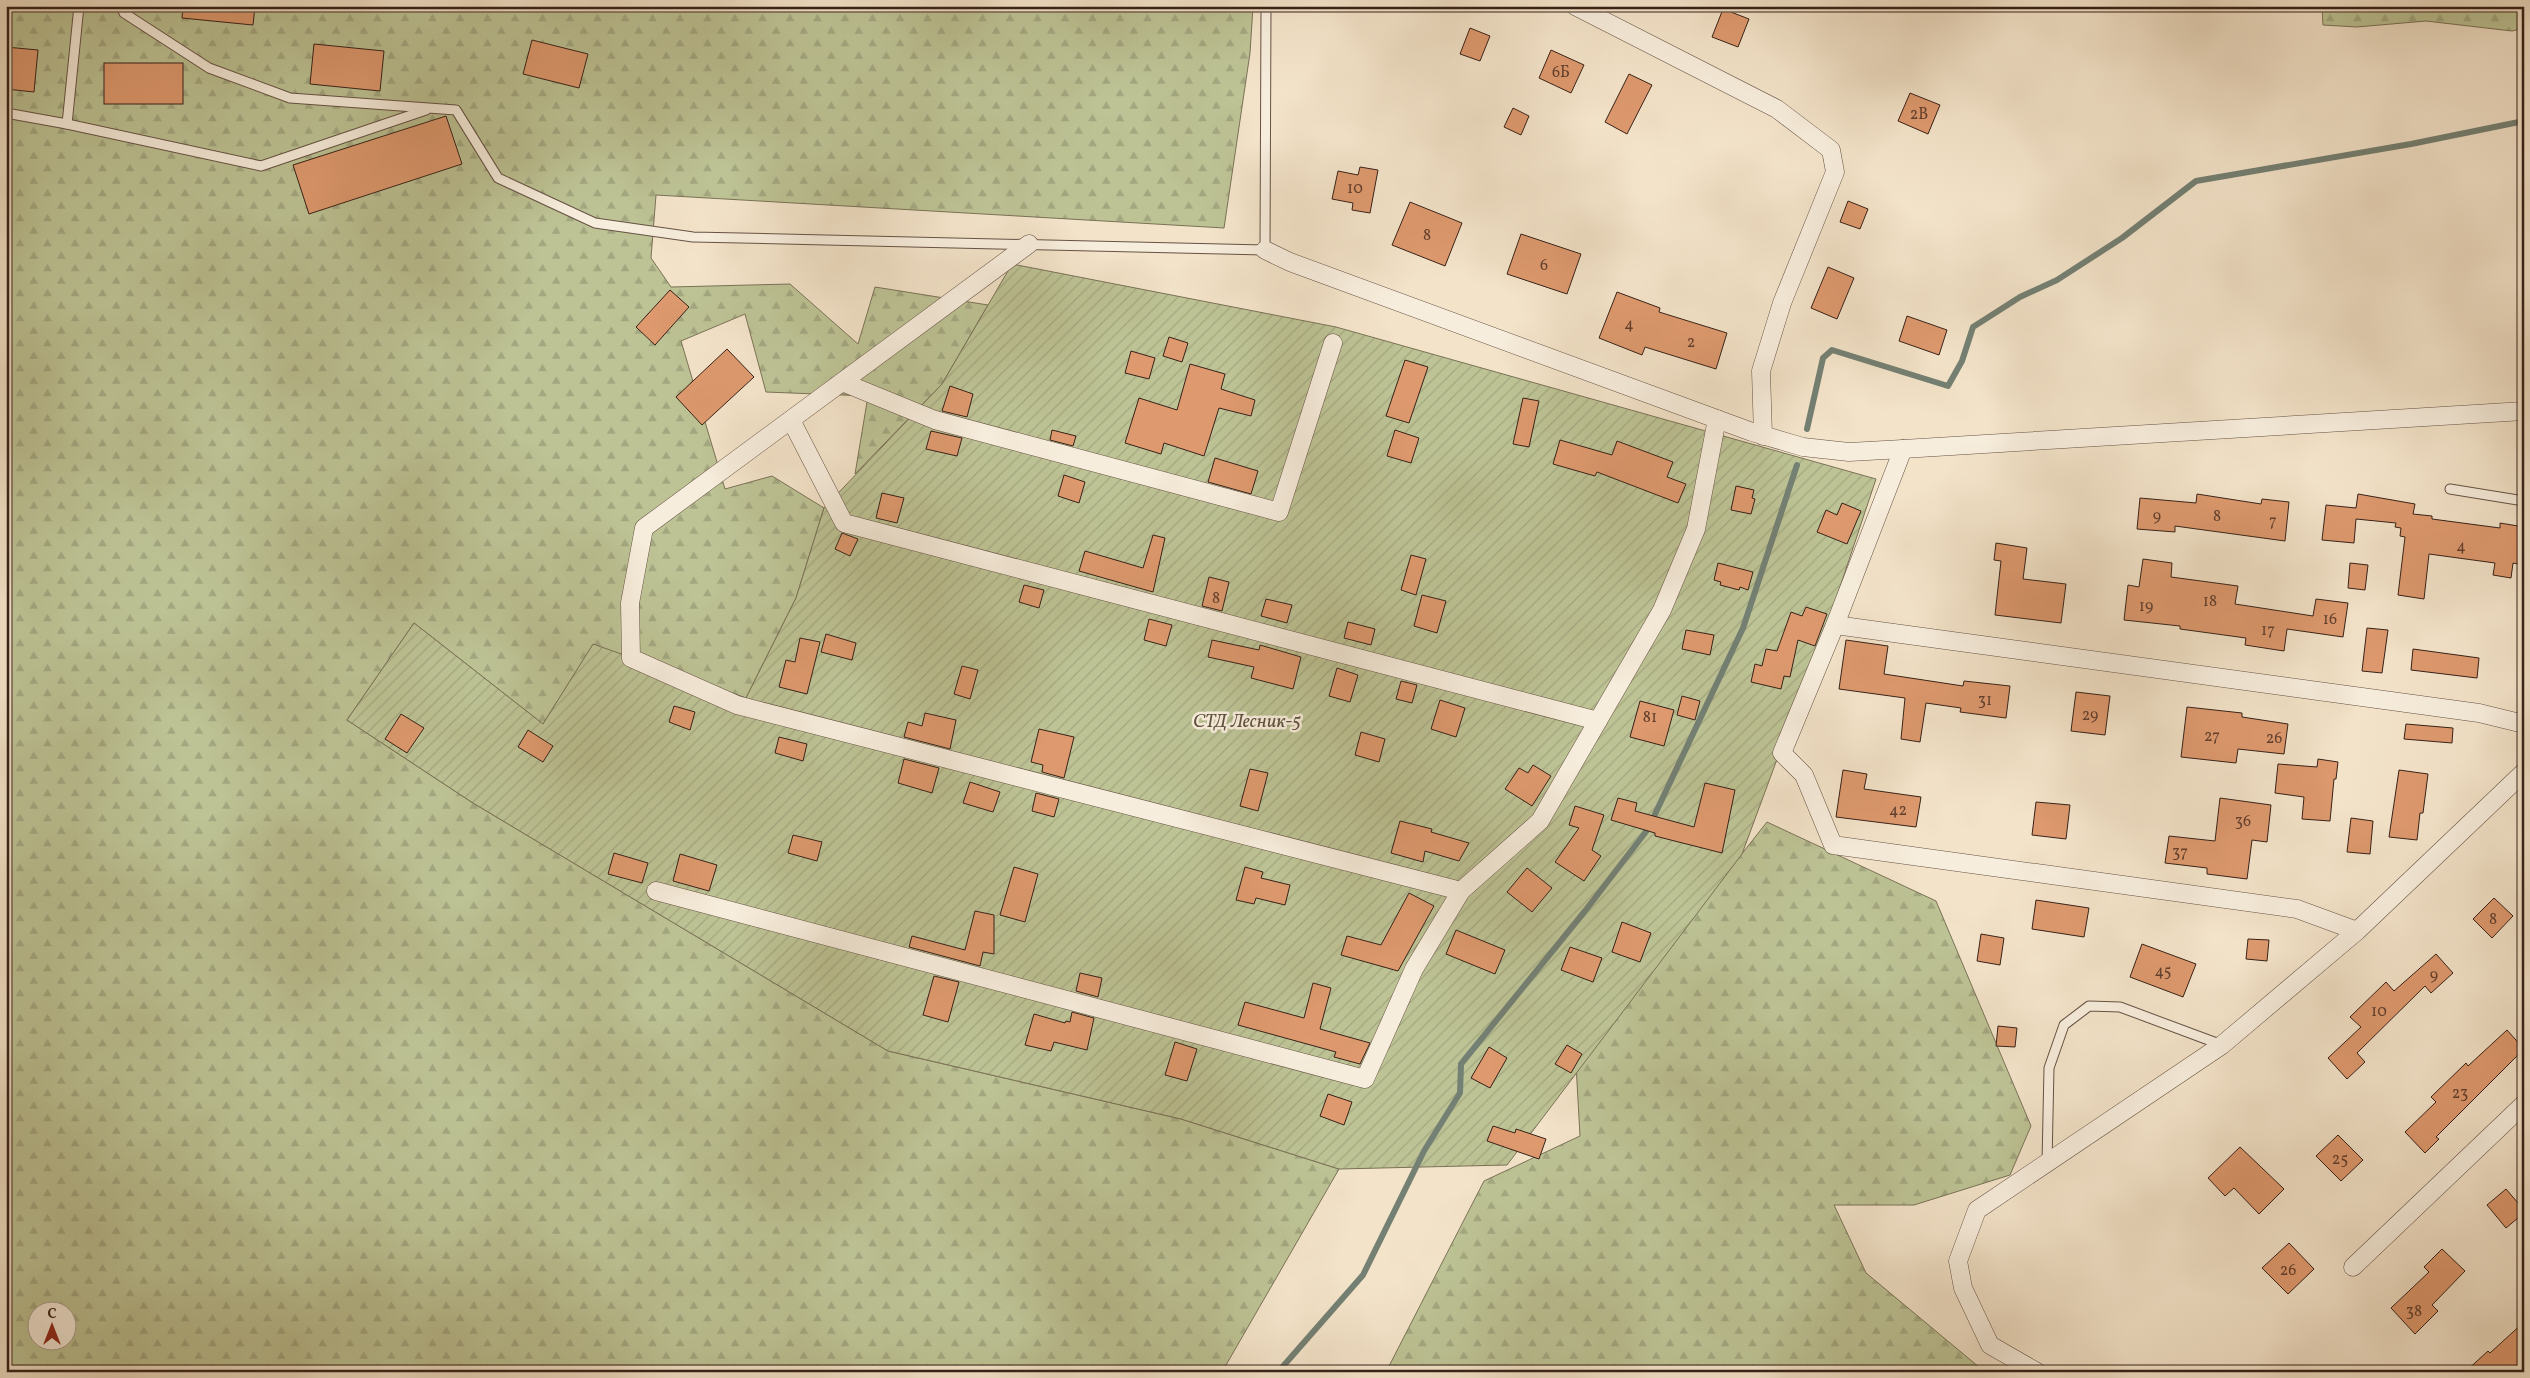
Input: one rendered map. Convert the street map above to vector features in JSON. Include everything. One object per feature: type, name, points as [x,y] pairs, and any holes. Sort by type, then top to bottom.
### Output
[{"type":"street","points":[[1575,6],[1777,109],[1831,150],[1834,172],[1782,303],[1761,371],[1763,436]]},
{"type":"street","points":[[1029,244],[644,528],[630,603],[631,658],[737,705],[1461,891]]},
{"type":"street","points":[[1264,250],[1290,262],[1763,436],[1803,447],[1849,452],[2524,410]]},
{"type":"street","points":[[842,382],[935,420],[1279,512],[1332,342]]},
{"type":"street","points":[[656,891],[1365,1079],[1414,969],[1461,891],[1540,821],[1662,610],[1696,528],[1717,419]]},
{"type":"street","points":[[791,420],[844,523],[1598,721]]},
{"type":"street","points":[[1903,449],[1835,625],[1782,753],[1804,775],[1833,845],[2297,909],[2357,931]]},
{"type":"street","points":[[1835,625],[2479,714],[2524,724]]},
{"type":"street","points":[[2037,1372],[1990,1345],[1963,1288],[1958,1261],[1976,1210],[2222,1045],[2357,931],[2524,772]]},
{"type":"street","points":[[2353,1267],[2524,1104]]},
{"type":"lane","points":[[67,124],[79,6]]},
{"type":"lane","points":[[121,6],[124,13],[209,68],[290,98],[456,110],[498,178],[595,223],[693,237],[1264,250],[1266,6]]},
{"type":"lane","points":[[6,113],[67,124],[261,166],[431,108]]},
{"type":"lane","points":[[2450,489],[2524,501]]},
{"type":"lane","points":[[2047,1164],[2049,1068],[2064,1026],[2089,1006],[2120,1007],[2222,1045]]},
{"type":"green space","points":[[6,6],[1253,6],[1250,53],[1224,228],[656,195],[651,258],[671,287],[790,284],[858,344],[875,287],[988,305],[942,384],[855,474],[868,396],[766,392],[745,314],[681,341],[725,489],[772,476],[824,508],[796,598],[746,698],[593,645],[543,724],[414,623],[347,720],[473,803],[888,1051],[1181,1119],[1339,1169],[1222,1372],[6,1372]]},
{"type":"green space","points":[[2322,6],[2524,6],[2524,28],[2512,31],[2426,21],[2357,27],[2323,25]]},
{"type":"green space","name":"СТД Лесник-5","points":[[1012,264],[1336,327],[1876,479],[1833,608],[1742,854],[1507,1165],[1339,1169],[1181,1119],[888,1051],[473,803],[347,720],[414,623],[543,724],[593,644],[746,698],[796,598],[824,508],[942,384]]},
{"type":"green space","points":[[1767,822],[1936,901],[2031,1126],[2010,1175],[1914,1205],[1834,1205],[1866,1273],[1985,1372],[1386,1372],[1484,1181],[1580,1136],[1576,1064]]},
{"type":"building","points":[[183,6],[255,6],[253,25],[182,18]]},
{"type":"building","points":[[1723,9],[1749,19],[1738,47],[1712,37]]},
{"type":"building","points":[[1470,28],[1490,36],[1480,61],[1460,54]]},
{"type":"building","points":[[532,40],[588,54],[579,88],[523,74]]},
{"type":"building","points":[[314,44],[384,51],[380,91],[310,84]]},
{"type":"building","points":[[6,47],[38,50],[34,92],[6,89]]},
{"type":"building","points":[[1551,50],[1584,65],[1571,93],[1539,78]]},
{"type":"building","points":[[104,63],[183,63],[183,104],[104,104]]},
{"type":"building","points":[[1629,74],[1652,85],[1627,134],[1605,122]]},
{"type":"building","points":[[1910,93],[1940,105],[1928,134],[1898,121]]},
{"type":"building","points":[[1513,108],[1529,116],[1521,135],[1504,127]]},
{"type":"building","points":[[446,116],[462,164],[309,214],[293,165]]},
{"type":"building","points":[[1360,167],[1378,170],[1370,213],[1352,210],[1353,203],[1332,199],[1338,171],[1358,175]]},
{"type":"building","points":[[1848,201],[1868,209],[1860,229],[1840,222]]},
{"type":"building","points":[[1410,202],[1462,223],[1445,266],[1392,245]]},
{"type":"building","points":[[1521,234],[1581,254],[1567,294],[1507,274]]},
{"type":"building","points":[[1828,267],[1854,278],[1837,319],[1811,308]]},
{"type":"building","points":[[670,290],[689,307],[655,345],[636,327]]},
{"type":"building","points":[[1617,292],[1660,308],[1659,312],[1727,333],[1716,369],[1645,347],[1642,355],[1599,338]]},
{"type":"building","points":[[1907,316],[1947,330],[1939,355],[1899,341]]},
{"type":"building","points":[[1169,337],[1188,343],[1182,362],[1163,356]]},
{"type":"building","points":[[727,349],[754,377],[702,425],[676,397]]},
{"type":"building","points":[[1131,351],[1155,358],[1149,379],[1125,373]]},
{"type":"building","points":[[1405,360],[1428,367],[1409,423],[1386,416]]},
{"type":"building","points":[[1190,364],[1225,374],[1221,389],[1255,400],[1251,416],[1219,408],[1204,456],[1164,443],[1161,454],[1125,443],[1139,398],[1177,410]]},
{"type":"building","points":[[950,386],[973,394],[967,417],[942,411]]},
{"type":"building","points":[[1523,398],[1539,401],[1529,447],[1513,444]]},
{"type":"building","points":[[1052,430],[1076,436],[1073,446],[1050,440]]},
{"type":"building","points":[[1395,430],[1419,438],[1411,463],[1387,456]]},
{"type":"building","points":[[931,431],[962,438],[957,456],[926,449]]},
{"type":"building","points":[[1560,440],[1612,455],[1617,441],[1673,462],[1667,477],[1686,484],[1678,503],[1597,472],[1595,476],[1553,464]]},
{"type":"building","points":[[1215,458],[1258,471],[1251,494],[1208,482]]},
{"type":"building","points":[[1064,475],[1085,482],[1079,503],[1058,496]]},
{"type":"building","points":[[1736,486],[1754,490],[1752,498],[1755,499],[1751,514],[1731,510]]},
{"type":"building","points":[[882,493],[904,498],[897,523],[876,518]]},
{"type":"building","points":[[2197,494],[2261,504],[2262,499],[2289,502],[2285,541],[2175,526],[2175,532],[2137,529],[2140,498],[2196,503]]},
{"type":"building","points":[[2358,494],[2415,504],[2413,514],[2432,516],[2432,519],[2500,528],[2500,523],[2524,527],[2524,565],[2513,563],[2511,578],[2493,575],[2495,563],[2429,554],[2424,599],[2398,595],[2405,537],[2400,536],[2401,528],[2395,527],[2396,523],[2356,519],[2354,543],[2322,540],[2326,505],[2356,508]]},
{"type":"building","points":[[1842,503],[1861,511],[1847,544],[1817,532],[1826,510],[1837,515]]},
{"type":"building","points":[[842,533],[858,539],[850,556],[835,549]]},
{"type":"building","points":[[1153,535],[1165,538],[1153,592],[1079,571],[1085,551],[1143,568]]},
{"type":"building","points":[[1996,543],[2027,548],[2023,579],[2066,584],[2061,623],[1995,615],[2001,561],[1994,560]]},
{"type":"building","points":[[1411,555],[1426,559],[1416,595],[1401,590]]},
{"type":"building","points":[[2143,559],[2172,563],[2171,577],[2238,586],[2235,604],[2313,616],[2316,599],[2348,603],[2343,637],[2287,629],[2284,651],[2245,645],[2246,638],[2180,629],[2180,626],[2124,620],[2128,585],[2139,587]]},
{"type":"building","points":[[1718,563],[1753,572],[1748,590],[1740,587],[1739,590],[1720,585],[1721,582],[1714,580]]},
{"type":"building","points":[[2350,563],[2368,565],[2365,590],[2348,588]]},
{"type":"building","points":[[1209,577],[1229,582],[1222,611],[1202,606]]},
{"type":"building","points":[[1024,585],[1044,590],[1039,608],[1019,602]]},
{"type":"building","points":[[1422,595],[1446,601],[1437,633],[1414,626]]},
{"type":"building","points":[[1266,599],[1292,605],[1287,623],[1261,616]]},
{"type":"building","points":[[1806,607],[1827,614],[1815,646],[1798,640],[1790,677],[1784,676],[1781,689],[1751,682],[1755,664],[1762,666],[1766,649],[1777,651],[1791,612],[1802,616]]},
{"type":"building","points":[[1149,619],[1172,625],[1166,646],[1144,640]]},
{"type":"building","points":[[1348,622],[1375,629],[1371,645],[1344,638]]},
{"type":"building","points":[[2367,628],[2388,630],[2382,673],[2362,671]]},
{"type":"building","points":[[1686,630],[1714,635],[1710,655],[1682,649]]},
{"type":"building","points":[[826,634],[856,643],[852,660],[821,652]]},
{"type":"building","points":[[800,638],[820,642],[807,694],[779,687],[786,660],[795,662]]},
{"type":"building","points":[[1212,640],[1259,650],[1260,645],[1301,657],[1293,689],[1251,678],[1254,667],[1208,657]]},
{"type":"building","points":[[1846,640],[1888,646],[1884,674],[1963,686],[1964,681],[2010,686],[2006,718],[1960,712],[1961,708],[1926,703],[1920,742],[1901,739],[1905,698],[1839,689]]},
{"type":"building","points":[[2413,649],[2479,658],[2477,678],[2411,670]]},
{"type":"building","points":[[962,666],[978,670],[970,699],[954,694]]},
{"type":"building","points":[[1337,668],[1358,675],[1350,702],[1329,696]]},
{"type":"building","points":[[1401,681],[1417,685],[1412,703],[1396,699]]},
{"type":"building","points":[[2076,692],[2110,696],[2105,735],[2071,731]]},
{"type":"building","points":[[1682,696],[1700,701],[1695,720],[1677,715]]},
{"type":"building","points":[[1440,700],[1465,708],[1456,737],[1431,729]]},
{"type":"building","points":[[1640,701],[1674,710],[1664,746],[1630,737]]},
{"type":"building","points":[[674,706],[695,712],[690,730],[669,722]]},
{"type":"building","points":[[2187,707],[2242,713],[2242,717],[2288,724],[2284,754],[2238,749],[2236,763],[2181,757]]},
{"type":"building","points":[[925,713],[956,720],[950,749],[904,737],[908,722],[922,726]]},
{"type":"building","points":[[401,714],[424,728],[407,753],[385,739]]},
{"type":"building","points":[[2406,724],[2453,728],[2452,743],[2404,739]]},
{"type":"building","points":[[1039,729],[1074,737],[1064,778],[1042,772],[1043,765],[1031,762]]},
{"type":"building","points":[[528,730],[553,746],[543,762],[518,747]]},
{"type":"building","points":[[1361,732],[1385,739],[1379,762],[1355,755]]},
{"type":"building","points":[[779,737],[807,744],[803,761],[775,753]]},
{"type":"building","points":[[904,759],[939,768],[932,793],[898,783]]},
{"type":"building","points":[[2318,759],[2338,762],[2336,779],[2334,779],[2330,821],[2302,819],[2304,797],[2275,793],[2278,764],[2317,767]]},
{"type":"building","points":[[1533,765],[1551,776],[1532,806],[1505,789],[1519,768],[1528,773]]},
{"type":"building","points":[[1250,769],[1268,773],[1258,811],[1240,806]]},
{"type":"building","points":[[1843,770],[1867,774],[1864,789],[1921,797],[1916,827],[1836,817]]},
{"type":"building","points":[[2399,770],[2428,774],[2417,840],[2389,837]]},
{"type":"building","points":[[970,782],[1000,792],[993,812],[963,803]]},
{"type":"building","points":[[1705,783],[1735,790],[1722,853],[1655,836],[1655,833],[1611,820],[1618,798],[1637,803],[1635,811],[1694,827]]},
{"type":"building","points":[[1036,793],[1059,799],[1054,817],[1032,811]]},
{"type":"building","points":[[2220,798],[2271,805],[2267,842],[2252,840],[2247,879],[2207,874],[2207,868],[2165,863],[2169,836],[2215,841]]},
{"type":"building","points":[[2036,802],[2070,805],[2066,839],[2032,835]]},
{"type":"building","points":[[1575,806],[1604,815],[1592,850],[1601,856],[1584,881],[1555,862],[1579,828],[1569,825]]},
{"type":"building","points":[[2351,818],[2373,821],[2370,854],[2347,852]]},
{"type":"building","points":[[1400,821],[1432,829],[1431,832],[1469,843],[1459,861],[1425,851],[1423,862],[1391,853]]},
{"type":"building","points":[[793,835],[822,842],[817,861],[788,853]]},
{"type":"building","points":[[614,853],[648,863],[642,883],[608,874]]},
{"type":"building","points":[[680,854],[717,865],[709,891],[673,881]]},
{"type":"building","points":[[1014,867],[1038,874],[1025,922],[1000,915]]},
{"type":"building","points":[[1245,867],[1263,872],[1261,878],[1290,885],[1285,905],[1256,898],[1254,904],[1236,900]]},
{"type":"building","points":[[1527,868],[1552,888],[1532,912],[1507,892]]},
{"type":"building","points":[[1409,893],[1434,906],[1398,971],[1341,955],[1347,936],[1381,945]]},
{"type":"building","points":[[2494,898],[2513,916],[2492,938],[2473,919]]},
{"type":"building","points":[[2036,900],[2089,908],[2084,937],[2032,929]]},
{"type":"building","points":[[975,911],[994,915],[994,954],[983,952],[980,966],[909,947],[912,936],[965,950]]},
{"type":"building","points":[[1622,922],[1651,933],[1640,962],[1612,952]]},
{"type":"building","points":[[1456,930],[1505,950],[1495,974],[1446,954]]},
{"type":"building","points":[[1981,934],[2004,938],[2000,965],[1977,961]]},
{"type":"building","points":[[2248,939],[2269,940],[2267,961],[2246,959]]},
{"type":"building","points":[[2142,944],[2196,964],[2183,997],[2130,977]]},
{"type":"building","points":[[1570,947],[1602,958],[1593,982],[1561,970]]},
{"type":"building","points":[[2436,954],[2453,973],[2431,993],[2425,986],[2357,1053],[2365,1062],[2347,1079],[2328,1058],[2361,1027],[2350,1017],[2386,982],[2394,991]]},
{"type":"building","points":[[1080,973],[1102,978],[1098,997],[1076,991]]},
{"type":"building","points":[[934,976],[959,982],[948,1022],[923,1015]]},
{"type":"building","points":[[1313,983],[1331,988],[1320,1029],[1370,1043],[1360,1064],[1334,1057],[1336,1052],[1238,1025],[1245,1002],[1304,1018]]},
{"type":"building","points":[[1072,1012],[1094,1018],[1087,1050],[1054,1042],[1051,1051],[1025,1045],[1034,1014],[1065,1023],[1066,1021],[1070,1022]]},
{"type":"building","points":[[1998,1026],[2017,1028],[2015,1047],[1996,1046]]},
{"type":"building","points":[[2507,1030],[2524,1049],[2436,1137],[2439,1139],[2425,1153],[2405,1132],[2436,1102],[2431,1097],[2466,1063],[2468,1066]]},
{"type":"building","points":[[1175,1042],[1197,1049],[1187,1081],[1165,1075]]},
{"type":"building","points":[[1567,1045],[1582,1054],[1571,1073],[1555,1064]]},
{"type":"building","points":[[1489,1047],[1507,1058],[1490,1088],[1471,1078]]},
{"type":"building","points":[[1328,1094],[1352,1102],[1344,1125],[1320,1116]]},
{"type":"building","points":[[1493,1126],[1515,1133],[1516,1129],[1546,1139],[1539,1159],[1487,1141]]},
{"type":"building","points":[[2338,1135],[2363,1160],[2341,1181],[2316,1156]]},
{"type":"building","points":[[2240,1147],[2284,1189],[2259,1214],[2234,1188],[2225,1196],[2208,1178]]},
{"type":"building","points":[[2506,1189],[2524,1210],[2524,1213],[2506,1228],[2487,1205]]},
{"type":"building","points":[[2289,1243],[2314,1269],[2288,1294],[2262,1268]]},
{"type":"building","points":[[2442,1249],[2465,1271],[2432,1305],[2438,1311],[2415,1334],[2391,1308],[2429,1272],[2424,1267]]},
{"type":"building","points":[[2524,1322],[2524,1359],[2510,1372],[2465,1372],[2488,1351],[2490,1353]]},
{"type":"waterway","points":[[1807,429],[1823,358],[1832,350],[1948,386],[1962,361],[1973,327],[2020,297],[2057,280],[2122,238],[2196,181],[2411,144],[2524,121]]},
{"type":"waterway","points":[[1278,1372],[1363,1275],[1424,1151],[1460,1093],[1461,1064],[1585,911],[1648,829],[1743,628],[1797,465]]}]
